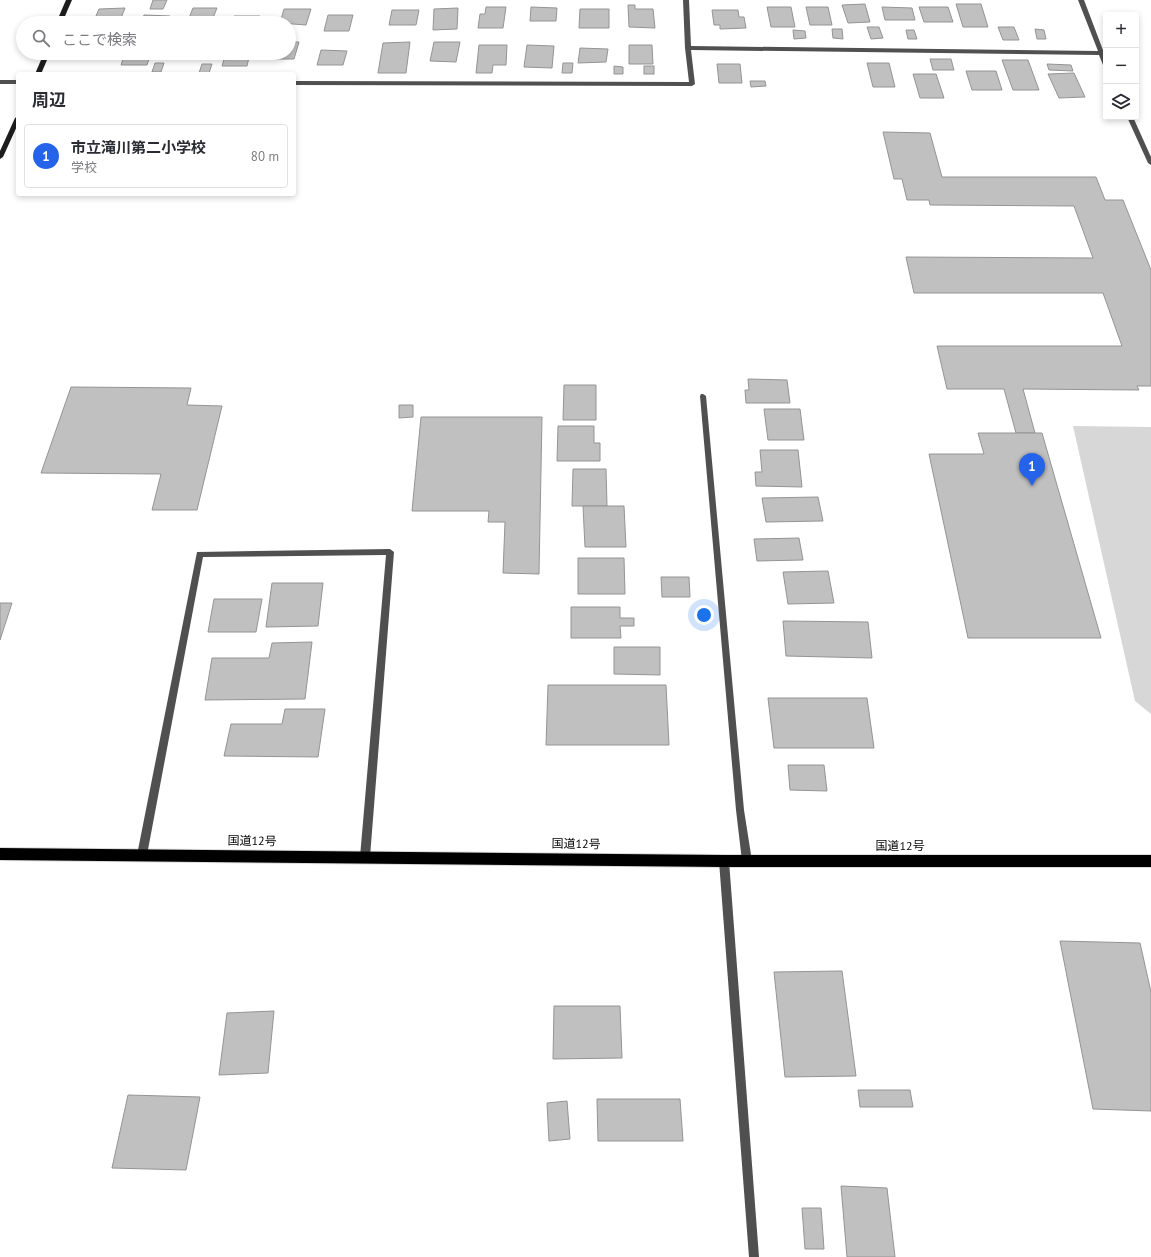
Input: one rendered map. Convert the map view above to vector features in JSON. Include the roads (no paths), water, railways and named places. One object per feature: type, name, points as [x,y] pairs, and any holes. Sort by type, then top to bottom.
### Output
[{"type":"highway","name":"国道12号","points":[[0,854],[724,861],[1151,863]]},
{"type":"street","points":[[62,16],[69,0]]},
{"type":"street","points":[[296,83],[692,84],[688,48],[686,0]]},
{"type":"street","points":[[1081,0],[1103,59]]},
{"type":"street","points":[[688,48],[1100,53]]},
{"type":"street","points":[[39,72],[44,60]]},
{"type":"street","points":[[0,82],[16,82]]},
{"type":"street","points":[[1131,120],[1151,163]]},
{"type":"street","points":[[0,157],[16,122]]},
{"type":"street","points":[[703,396],[740,810],[747,861]]},
{"type":"street","points":[[142,855],[200,554],[390,552],[365,857]]},
{"type":"street","points":[[724,861],[754,1257]]},
{"type":"place","name":"市立滝川第二小学校","points":[[1032,486]]}]
